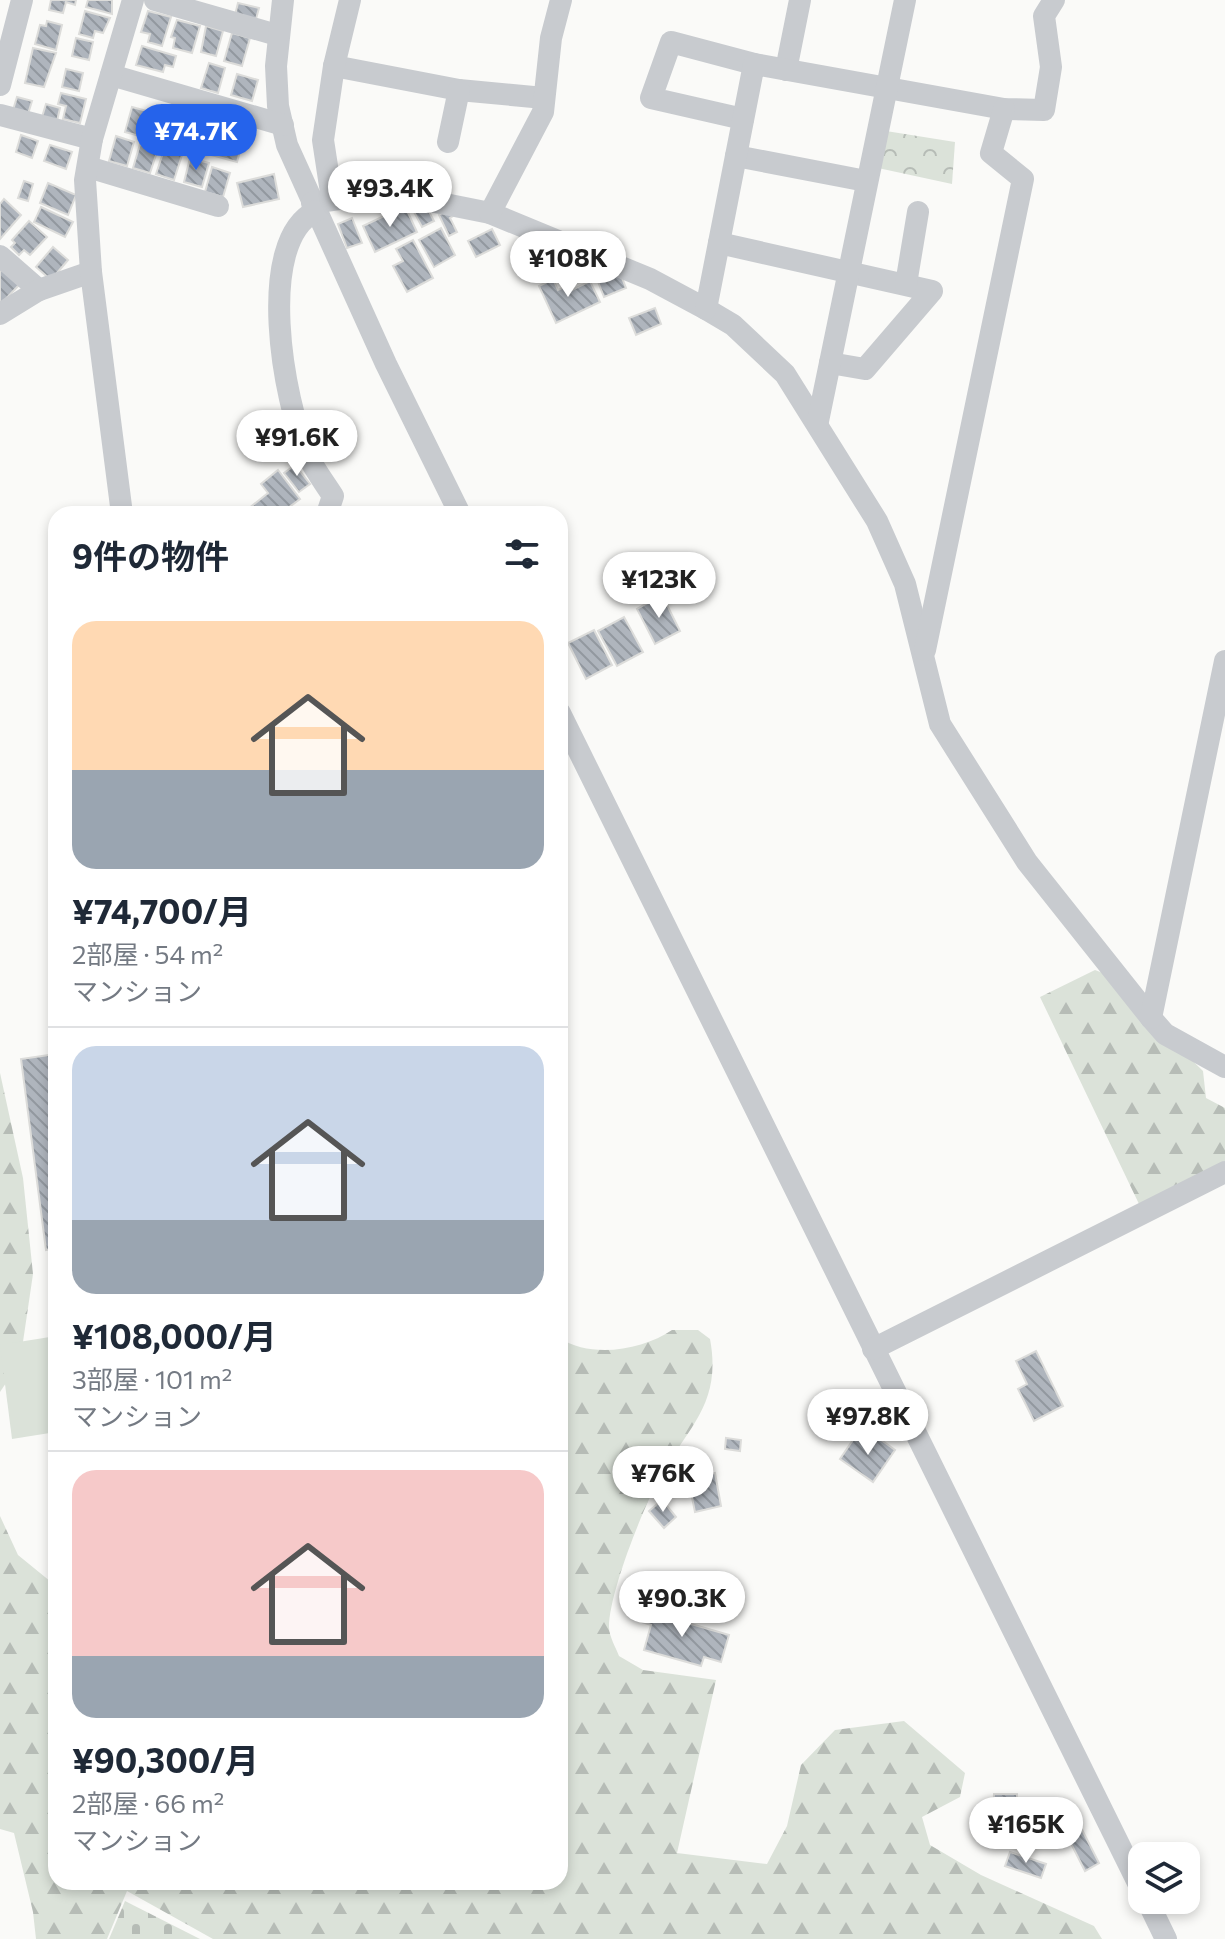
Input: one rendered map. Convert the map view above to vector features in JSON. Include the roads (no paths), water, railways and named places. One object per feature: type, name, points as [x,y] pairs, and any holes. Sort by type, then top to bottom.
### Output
[{"type":"street","points":[[0,85],[5,46],[22,0]]},
{"type":"street","points":[[121,506],[91,272],[85,180],[92,139],[133,0]]},
{"type":"street","points":[[155,0],[277,35]]},
{"type":"street","points":[[283,0],[277,35],[278,106],[287,145],[320,204],[456,506]]},
{"type":"street","points":[[320,204],[323,140],[334,66],[350,0]]},
{"type":"street","points":[[490,213],[526,151],[543,112],[551,38],[561,0]]},
{"type":"street","points":[[786,70],[800,0]]},
{"type":"street","points":[[818,421],[884,89],[905,0]]},
{"type":"street","points":[[743,119],[651,98],[671,42],[754,64],[884,89],[1004,109],[1044,110],[1051,67],[1044,16],[1054,0]]},
{"type":"street","points":[[706,309],[754,64]]},
{"type":"street","points":[[334,66],[459,90],[544,98]]},
{"type":"street","points":[[111,75],[283,125]]},
{"type":"street","points":[[448,142],[459,90]]},
{"type":"street","points":[[924,655],[1023,179],[991,153],[1004,109]]},
{"type":"street","points":[[0,115],[92,139]]},
{"type":"street","points":[[736,156],[866,181]]},
{"type":"street","points":[[88,167],[218,206]]},
{"type":"street","points":[[330,506],[333,496],[307,455],[291,408],[277,329],[286,251],[305,217],[320,204],[359,196],[425,200],[490,213],[650,279],[733,325],[785,374],[818,421],[877,521],[905,584],[940,724],[1027,862],[1151,1018],[1184,1046],[1225,1067]]},
{"type":"street","points":[[906,284],[918,212]]},
{"type":"street","points":[[719,243],[932,291],[865,369],[830,363]]},
{"type":"street","points":[[0,256],[39,290]]},
{"type":"street","points":[[0,314],[39,290],[91,272]]},
{"type":"street","points":[[1151,1018],[1225,661]]},
{"type":"street","points":[[568,729],[1128,1863]]},
{"type":"street","points":[[873,1349],[1225,1172]]},
{"type":"street","points":[[1154,1914],[1166,1939]]}]
